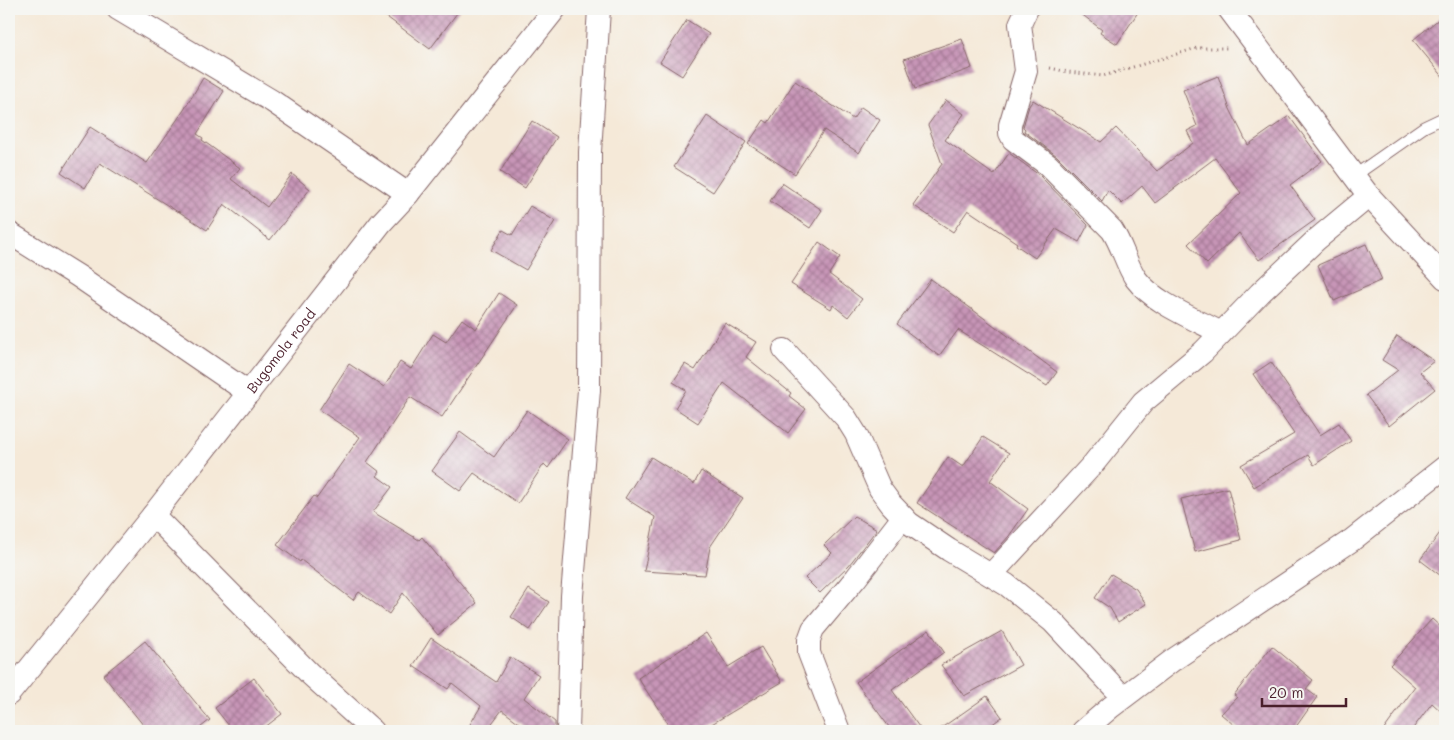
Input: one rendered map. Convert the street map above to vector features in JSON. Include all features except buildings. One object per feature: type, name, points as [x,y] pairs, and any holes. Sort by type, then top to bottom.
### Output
[{"type":"street","points":[[118,9],[272,101],[408,194]]},
{"type":"street","name":"Bugomola road","points":[[9,694],[153,515],[382,223],[408,194],[555,9]]},
{"type":"street","points":[[568,731],[572,596],[590,390],[590,152],[599,9]]},
{"type":"street","points":[[1027,9],[1020,24],[1026,71],[1010,125],[1010,133],[1013,139],[1048,165],[1112,230],[1134,276],[1145,288],[1164,302],[1221,333]]},
{"type":"street","points":[[1229,9],[1369,196],[1445,278]]},
{"type":"street","points":[[991,575],[1094,463],[1143,402],[1202,352],[1316,240],[1369,196]]},
{"type":"street","points":[[9,233],[78,276],[249,393]]},
{"type":"street","points":[[784,350],[846,418],[856,434],[880,489],[903,516],[949,550],[1007,585],[1053,622],[1124,697]]},
{"type":"street","points":[[1083,731],[1173,660],[1352,540],[1445,467]]},
{"type":"street","points":[[153,515],[310,674],[373,731]]},
{"type":"street","points":[[839,731],[809,653],[809,640],[813,629],[821,618],[856,578],[903,516]]},
{"type":"lane","points":[[1354,176],[1424,127],[1445,118]]},
{"type":"path","points":[[1025,63],[1068,72],[1103,76],[1197,48],[1221,48],[1263,53]]}]
